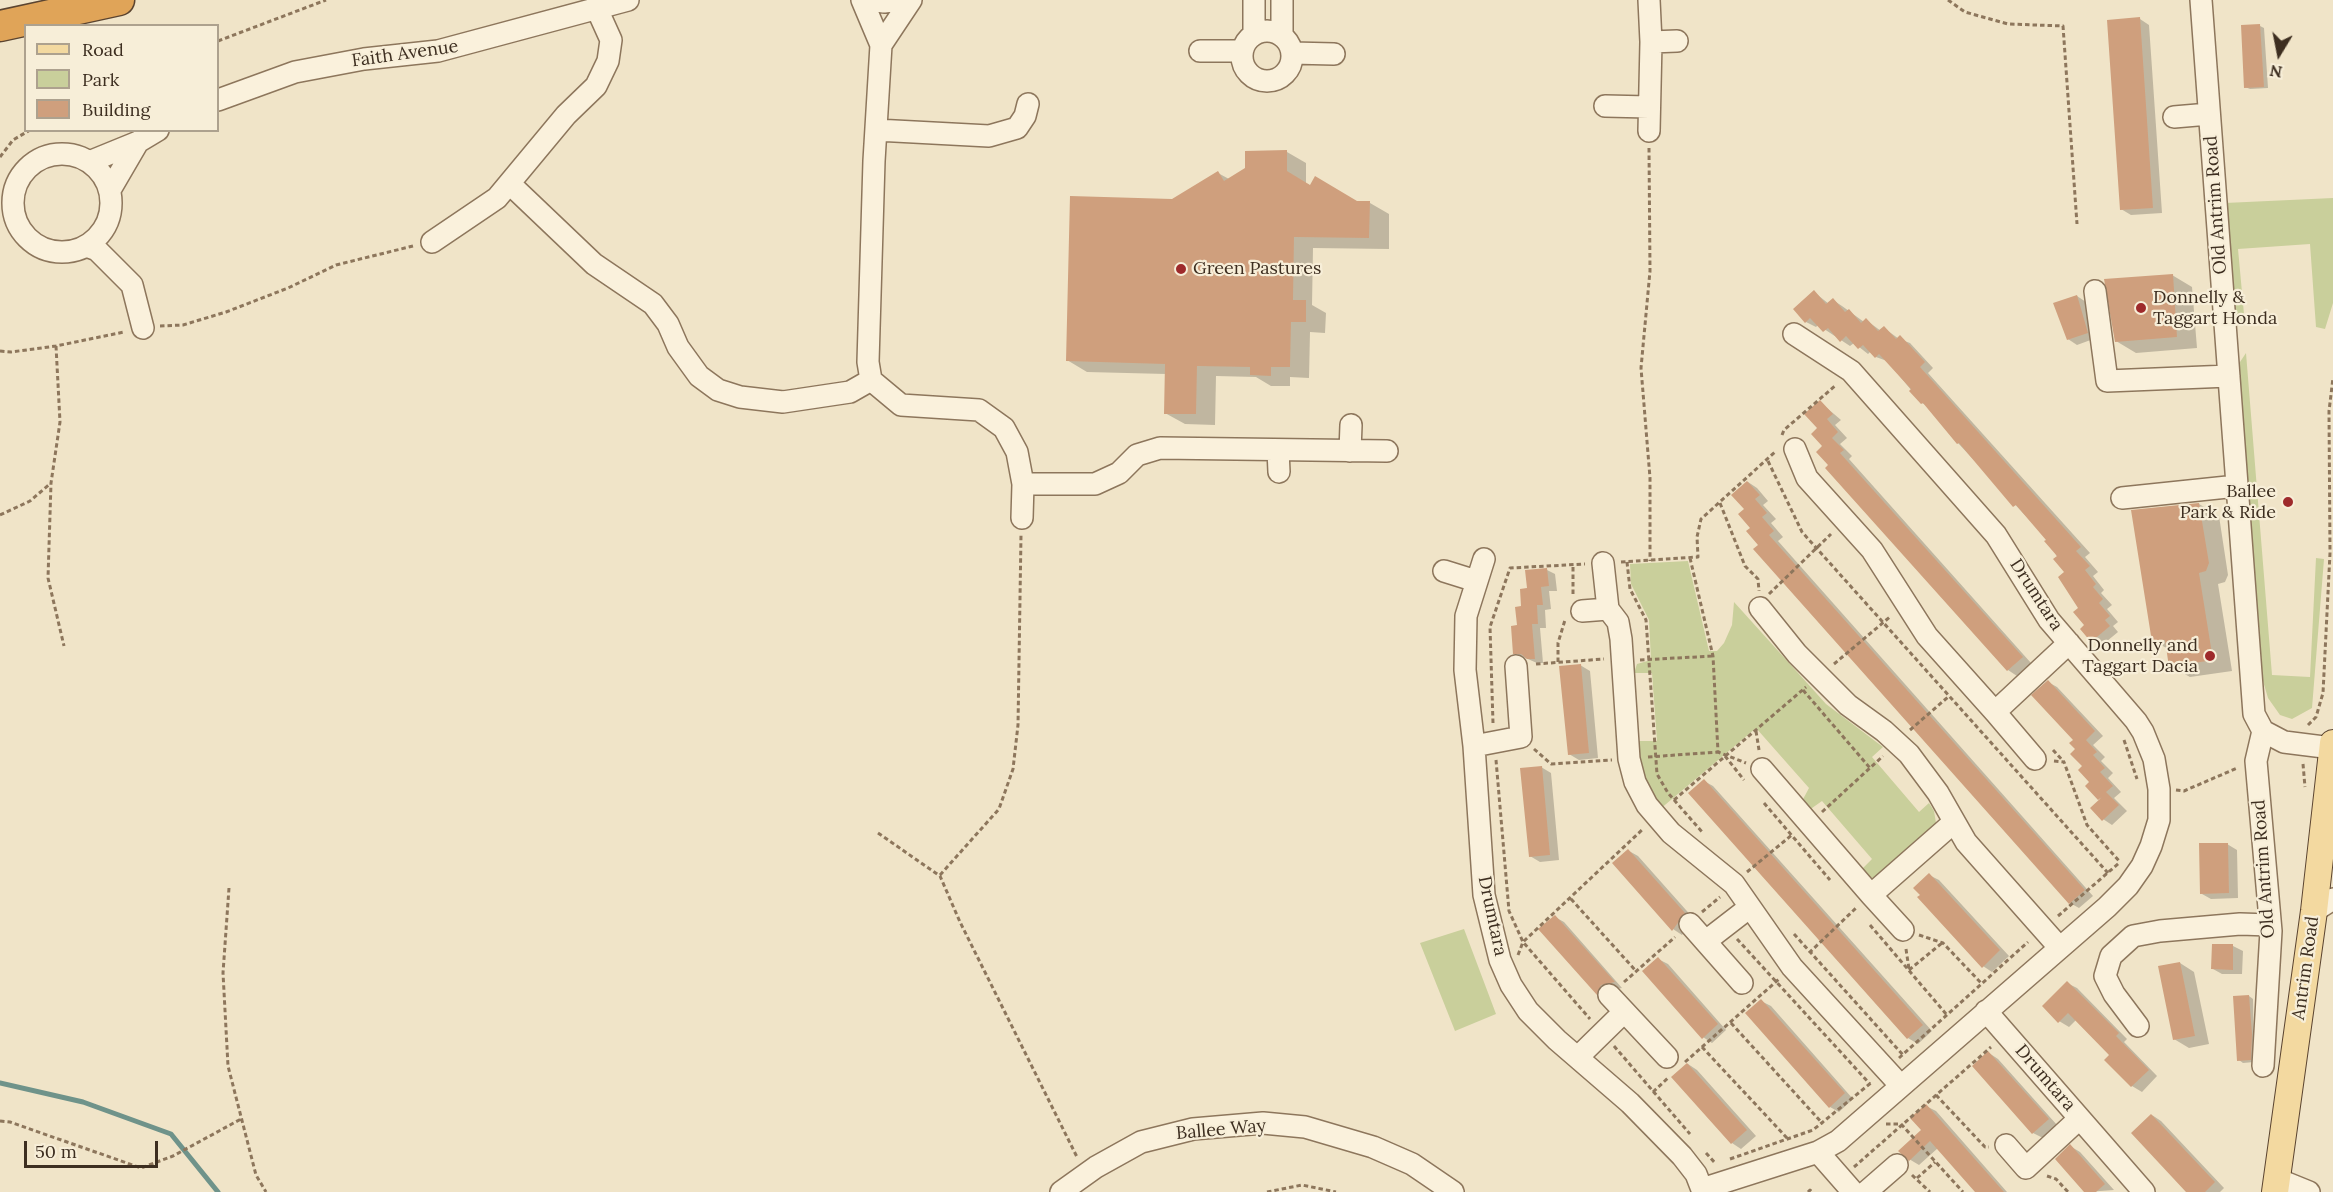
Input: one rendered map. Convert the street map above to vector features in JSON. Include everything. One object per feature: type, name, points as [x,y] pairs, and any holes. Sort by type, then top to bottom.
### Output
[{"type":"highway","points":[[0,26],[119,0]]},
{"type":"main road","name":"Antrim Road","points":[[2276,1186],[2300,1010],[2324,905],[2333,743]]},
{"type":"street","name":"Faith Avenue","points":[[219,100],[295,72],[364,59],[438,51],[628,0]]},
{"type":"street","points":[[862,0],[881,45],[868,362],[871,381],[901,405],[979,410],[1004,428],[1017,452],[1023,484],[1022,518]]},
{"type":"street","points":[[871,0],[884,2],[900,0]]},
{"type":"street","points":[[881,45],[911,0]]},
{"type":"street","points":[[1254,0],[1248,42],[1242,59],[1248,73],[1254,78],[1270,81],[1278,79],[1289,68],[1282,0]]},
{"type":"street","points":[[1648,0],[1651,42],[1649,131]]},
{"type":"street","name":"Old Antrim Road","points":[[2201,0],[2209,114],[2236,340],[2229,376],[2254,714],[2263,731],[2256,761],[2270,925],[2263,1066]]},
{"type":"street","points":[[432,242],[455,229],[510,184],[566,115],[596,86],[608,61],[610,40],[597,9]]},
{"type":"street","points":[[1200,51],[1248,42],[1268,30],[1287,44],[1334,54]]},
{"type":"street","points":[[1651,42],[1677,41]]},
{"type":"street","points":[[876,130],[956,128],[989,136],[1017,128],[1025,116],[1028,104]]},
{"type":"street","points":[[1605,106],[1649,107]]},
{"type":"street","points":[[2174,117],[2209,114]]},
{"type":"street","points":[[89,162],[138,142],[155,132]]},
{"type":"street","points":[[110,190],[138,142]]},
{"type":"street","points":[[57,154],[74,155],[89,162],[103,175],[110,190],[111,207],[107,224],[97,238],[86,246],[70,251],[53,251],[37,245],[22,231],[8,212],[14,198],[9,183],[40,159],[57,154]]},
{"type":"street","points":[[510,184],[594,264],[653,304],[668,324],[685,357],[699,376],[717,390],[740,397],[783,402],[850,392],[871,381]]},
{"type":"street","points":[[86,246],[97,250],[132,285],[143,328]]},
{"type":"street","points":[[2095,291],[2107,381],[2229,376]]},
{"type":"street","name":"Drumtara","points":[[1484,559],[1466,616],[1464,646],[1467,702],[1484,743],[1484,895],[1500,960],[1511,985],[1528,1011],[1630,1103],[1682,1156],[1695,1174],[1703,1191],[1725,1174],[1818,1152],[1838,1141],[2107,907],[2142,866],[2151,846],[2159,820],[2159,789],[2154,759],[2143,732],[2041,609],[2011,555],[1996,535],[1851,371],[1794,334]]},
{"type":"street","points":[[1350,451],[1351,425]]},
{"type":"street","points":[[1023,484],[1095,484],[1119,473],[1137,455],[1160,448],[1387,451]]},
{"type":"street","points":[[1795,449],[1807,478],[1872,550],[1927,636],[2034,759]]},
{"type":"street","points":[[1278,450],[1279,472]]},
{"type":"street","points":[[2122,498],[2237,486]]},
{"type":"street","points":[[1603,563],[1608,609],[1618,622],[1614,659],[1620,760],[1654,816],[1734,884],[1792,967],[1878,1077],[1900,1086]]},
{"type":"street","points":[[1444,571],[1476,581]]},
{"type":"street","points":[[1760,608],[1848,705],[1884,730],[1909,754],[1938,793],[1953,823],[1966,842],[2059,947]]},
{"type":"street","points":[[1582,611],[1608,609]]},
{"type":"street","points":[[1995,712],[2069,643]]},
{"type":"street","points":[[1484,743],[1521,737],[1516,666]]},
{"type":"street","points":[[2263,731],[2284,742],[2332,748]]},
{"type":"street","points":[[1762,769],[1810,823],[1863,901],[1903,930]]},
{"type":"street","points":[[1863,901],[1953,823]]},
{"type":"street","points":[[1706,941],[1750,906]]},
{"type":"street","points":[[1690,924],[1742,983]]},
{"type":"street","points":[[2138,1026],[2114,994],[2105,976],[2111,956],[2133,936],[2160,931],[2240,924],[2270,925]]},
{"type":"street","points":[[1609,995],[1666,1057]]},
{"type":"street","points":[[2267,1008],[2300,1010]]},
{"type":"street","points":[[1578,1057],[1624,1011]]},
{"type":"street","name":"Drumtara","points":[[1986,1011],[2144,1192]]},
{"type":"street","name":"Drumtara","points":[[2026,1168],[2079,1119]]},
{"type":"street","name":"Ballee Way","points":[[1061,1192],[1141,1142],[1219,1126],[1263,1124],[1305,1127],[1365,1143],[1412,1164],[1453,1192]]},
{"type":"street","points":[[2006,1145],[2026,1168]]},
{"type":"street","points":[[1818,1152],[1853,1192]]},
{"type":"street","points":[[1866,1192],[1897,1165]]},
{"type":"street","points":[[2276,1186],[2309,1192]]},
{"type":"path","points":[[219,41],[326,0]]},
{"type":"path","points":[[1948,0],[1965,12],[2008,24],[2063,26],[2077,224]]},
{"type":"path","points":[[1649,131],[1650,271],[1641,368],[1650,478],[1650,561]]},
{"type":"path","points":[[0,157],[13,140],[27,132]]},
{"type":"path","points":[[0,351],[11,352],[56,346],[143,328],[183,325],[226,312],[336,265],[432,242]]},
{"type":"path","points":[[56,346],[60,422],[51,483],[48,578],[64,646]]},
{"type":"path","points":[[2308,725],[2316,717],[2323,693],[2330,552],[2329,411],[2333,378]]},
{"type":"path","points":[[1784,430],[1840,382]]},
{"type":"path","points":[[1697,1142],[1523,942],[1509,912],[1484,743],[1490,627],[1510,568],[1698,557],[1697,537],[1701,519],[1774,455]]},
{"type":"path","points":[[1767,461],[1802,532],[2108,873]]},
{"type":"path","points":[[0,515],[30,501],[51,483]]},
{"type":"path","points":[[1720,502],[1745,566],[1758,579],[1760,608]]},
{"type":"path","points":[[940,876],[999,809],[1013,769],[1018,725],[1022,518]]},
{"type":"path","points":[[1760,608],[1772,589],[1816,548]]},
{"type":"path","points":[[1690,558],[1713,656],[1718,752]]},
{"type":"path","points":[[1628,562],[1630,589],[1646,620],[1657,774],[1674,800],[1705,834]]},
{"type":"path","points":[[1820,676],[1889,618]]},
{"type":"path","points":[[1546,663],[1713,656]]},
{"type":"path","points":[[1654,816],[1803,690],[1870,768]]},
{"type":"path","points":[[1922,719],[1948,697]]},
{"type":"path","points":[[2120,703],[2118,722],[2142,795],[2159,789],[2184,790],[2256,761]]},
{"type":"path","points":[[1551,764],[1718,752],[1762,769]]},
{"type":"path","points":[[2034,759],[2064,762],[2087,825],[2120,862]]},
{"type":"path","points":[[1810,823],[1876,763]]},
{"type":"path","points":[[878,833],[940,876],[960,922],[1087,1174]]},
{"type":"path","points":[[1751,869],[1790,836]]},
{"type":"path","points":[[1523,942],[1630,843]]},
{"type":"path","points":[[1704,1151],[1725,1174],[1735,1155],[1813,1130],[1823,1124],[2129,855]]},
{"type":"path","points":[[1586,1015],[1734,884]]},
{"type":"path","points":[[229,888],[223,973],[228,1066],[256,1175],[266,1192]]},
{"type":"path","points":[[1571,899],[1636,971]]},
{"type":"path","points":[[1810,952],[1863,901]]},
{"type":"path","points":[[1725,926],[1776,982],[1878,1077]]},
{"type":"path","points":[[1790,929],[1903,1055]]},
{"type":"path","points":[[1903,930],[1943,943],[1982,984]]},
{"type":"path","points":[[1909,970],[1943,943]]},
{"type":"path","points":[[1695,1054],[1776,982]]},
{"type":"path","points":[[1731,1023],[1838,1141]]},
{"type":"path","points":[[1881,1142],[2006,1034]]},
{"type":"path","points":[[1702,1047],[1787,1138]]},
{"type":"path","points":[[1936,1095],[1985,1147],[2006,1145]]},
{"type":"path","points":[[0,1121],[10,1122],[141,1168],[173,1156],[241,1119]]},
{"type":"path","points":[[1861,1120],[1881,1125],[1901,1124]]},
{"type":"path","points":[[1901,1124],[1963,1192]]},
{"type":"path","points":[[1917,1178],[1935,1162]]},
{"type":"path","points":[[2026,1168],[2056,1179],[2068,1192]]},
{"type":"path","points":[[1267,1192],[1302,1185],[1336,1192]]},
{"type":"green space","points":[[2333,198],[2333,303],[2325,329],[2316,327],[2310,244],[2238,249],[2245,325],[2235,316],[2225,203]]},
{"type":"green space","points":[[2246,353],[2272,675],[2310,677],[2316,558],[2324,559],[2312,708],[2292,719],[2280,715],[2268,698],[2263,681],[2238,365]]},
{"type":"green space","points":[[1688,561],[1709,651],[1717,651],[1724,643],[1732,625],[1734,602],[1826,704],[1883,747],[1872,757],[1919,812],[1929,803],[1934,811],[1936,823],[1929,832],[1877,878],[1864,877],[1859,872],[1872,859],[1822,801],[1805,813],[1801,803],[1809,788],[1756,728],[1659,810],[1646,793],[1636,741],[1657,741],[1652,673],[1634,673],[1637,664],[1651,660],[1649,620],[1631,584],[1630,564]]},
{"type":"green space","points":[[1464,929],[1496,1014],[1455,1031],[1420,943]]},
{"type":"building","points":[[2140,17],[2153,208],[2120,210],[2107,20]]},
{"type":"building","points":[[2260,24],[2264,87],[2244,88],[2241,25]]},
{"type":"building","name":"Green Pastures","points":[[1287,150],[1287,171],[1310,185],[1315,176],[1357,201],[1370,201],[1369,238],[1294,237],[1293,300],[1306,300],[1306,322],[1291,322],[1290,367],[1271,367],[1271,376],[1250,375],[1250,367],[1197,366],[1196,414],[1164,414],[1165,364],[1066,361],[1070,196],[1172,199],[1218,171],[1224,181],[1245,168],[1245,151]]},
{"type":"building","name":"Donnelly & Taggart Honda","points":[[2173,274],[2177,337],[2115,342],[2104,279]]},
{"type":"building","points":[[1814,290],[1826,304],[1833,298],[1845,312],[1849,309],[1861,323],[1866,318],[1878,331],[1884,326],[1896,339],[1900,335],[1925,362],[1920,367],[2081,547],[2076,551],[2090,566],[2085,570],[2096,584],[2093,587],[2103,599],[2099,603],[2110,616],[2105,620],[2110,626],[2091,642],[2080,629],[2084,625],[2073,612],[2078,608],[2058,577],[2064,572],[2053,559],[2057,556],[2016,505],[2013,507],[1959,443],[1957,444],[1923,403],[1921,404],[1909,391],[1911,389],[1879,354],[1875,358],[1863,345],[1858,349],[1846,336],[1840,342],[1828,328],[1823,332],[1810,318],[1805,323],[1793,309]]},
{"type":"building","points":[[2077,295],[2088,333],[2067,340],[2053,303]]},
{"type":"building","points":[[1820,400],[1833,414],[1827,419],[1838,432],[1832,438],[1844,450],[1840,453],[2023,657],[2007,671],[1825,468],[1828,465],[1816,452],[1822,446],[1811,434],[1817,428],[1804,414]]},
{"type":"building","points":[[1747,481],[1760,495],[1755,499],[1767,513],[1762,517],[1774,531],[1769,535],[2085,890],[2069,904],[1753,549],[1758,545],[1746,531],[1750,528],[1738,514],[1744,509],[1731,495]]},
{"type":"building","points":[[2199,503],[2209,563],[2206,571],[2199,573],[2213,660],[2169,667],[2165,640],[2152,642],[2131,510]]},
{"type":"building","points":[[1547,568],[1549,586],[1541,587],[1543,605],[1537,605],[1538,624],[1532,624],[1535,659],[1527,659],[1521,654],[1513,654],[1511,626],[1517,625],[1515,607],[1521,606],[1520,589],[1527,588],[1525,570]]},
{"type":"building","points":[[1581,664],[1589,753],[1568,755],[1559,666]]},
{"type":"building","points":[[2048,680],[2095,731],[2086,740],[2097,752],[2093,755],[2105,768],[2100,772],[2113,786],[2106,792],[2119,805],[2102,821],[2090,808],[2102,797],[2098,800],[2085,786],[2089,782],[2078,770],[2082,766],[2070,754],[2075,749],[2069,743],[2073,740],[2031,695]]},
{"type":"building","points":[[1542,766],[1550,855],[1529,857],[1520,768]]},
{"type":"building","points":[[1704,779],[1923,1025],[1907,1039],[1688,793]]},
{"type":"building","points":[[2199,843],[2228,843],[2229,893],[2200,894]]},
{"type":"building","points":[[1628,849],[1685,913],[1672,931],[1612,863]]},
{"type":"building","points":[[1929,873],[2000,950],[1982,968],[1917,897],[1920,895],[1913,888]]},
{"type":"building","points":[[1555,915],[1615,982],[1601,985],[1597,995],[1538,929]]},
{"type":"building","points":[[2212,944],[2233,944],[2233,970],[2211,969]]},
{"type":"building","points":[[1658,957],[1718,1024],[1702,1039],[1642,971]]},
{"type":"building","points":[[2180,962],[2195,1036],[2173,1040],[2158,966]]},
{"type":"building","points":[[2067,981],[2119,1033],[2116,1036],[2149,1070],[2131,1087],[2104,1060],[2109,1055],[2068,1013],[2058,1023],[2042,1006]]},
{"type":"building","points":[[2249,995],[2251,1060],[2237,1061],[2233,996]]},
{"type":"building","points":[[1761,999],[1845,1093],[1829,1108],[1745,1013]]},
{"type":"building","points":[[1988,1051],[2049,1119],[2032,1134],[1972,1066]]},
{"type":"building","points":[[1687,1063],[1747,1130],[1731,1144],[1671,1077]]},
{"type":"building","points":[[1926,1104],[2004,1192],[1975,1192],[1930,1141],[1909,1161],[1898,1151],[1921,1130],[1910,1118]]},
{"type":"building","points":[[2151,1114],[2215,1182],[2205,1192],[2186,1192],[2131,1133]]},
{"type":"building","points":[[2070,1144],[2105,1184],[2096,1192],[2084,1192],[2055,1159]]},
{"type":"waterway","points":[[0,1083],[83,1102],[171,1134],[218,1192]]},
{"type":"place","name":"Green Pastures","points":[[1181,269]]},
{"type":"place","name":"Donnelly & Taggart Honda","points":[[2141,308]]},
{"type":"place","name":"Ballee Park & Ride","points":[[2288,502]]},
{"type":"place","name":"Donnelly and Taggart Dacia","points":[[2210,656]]}]
